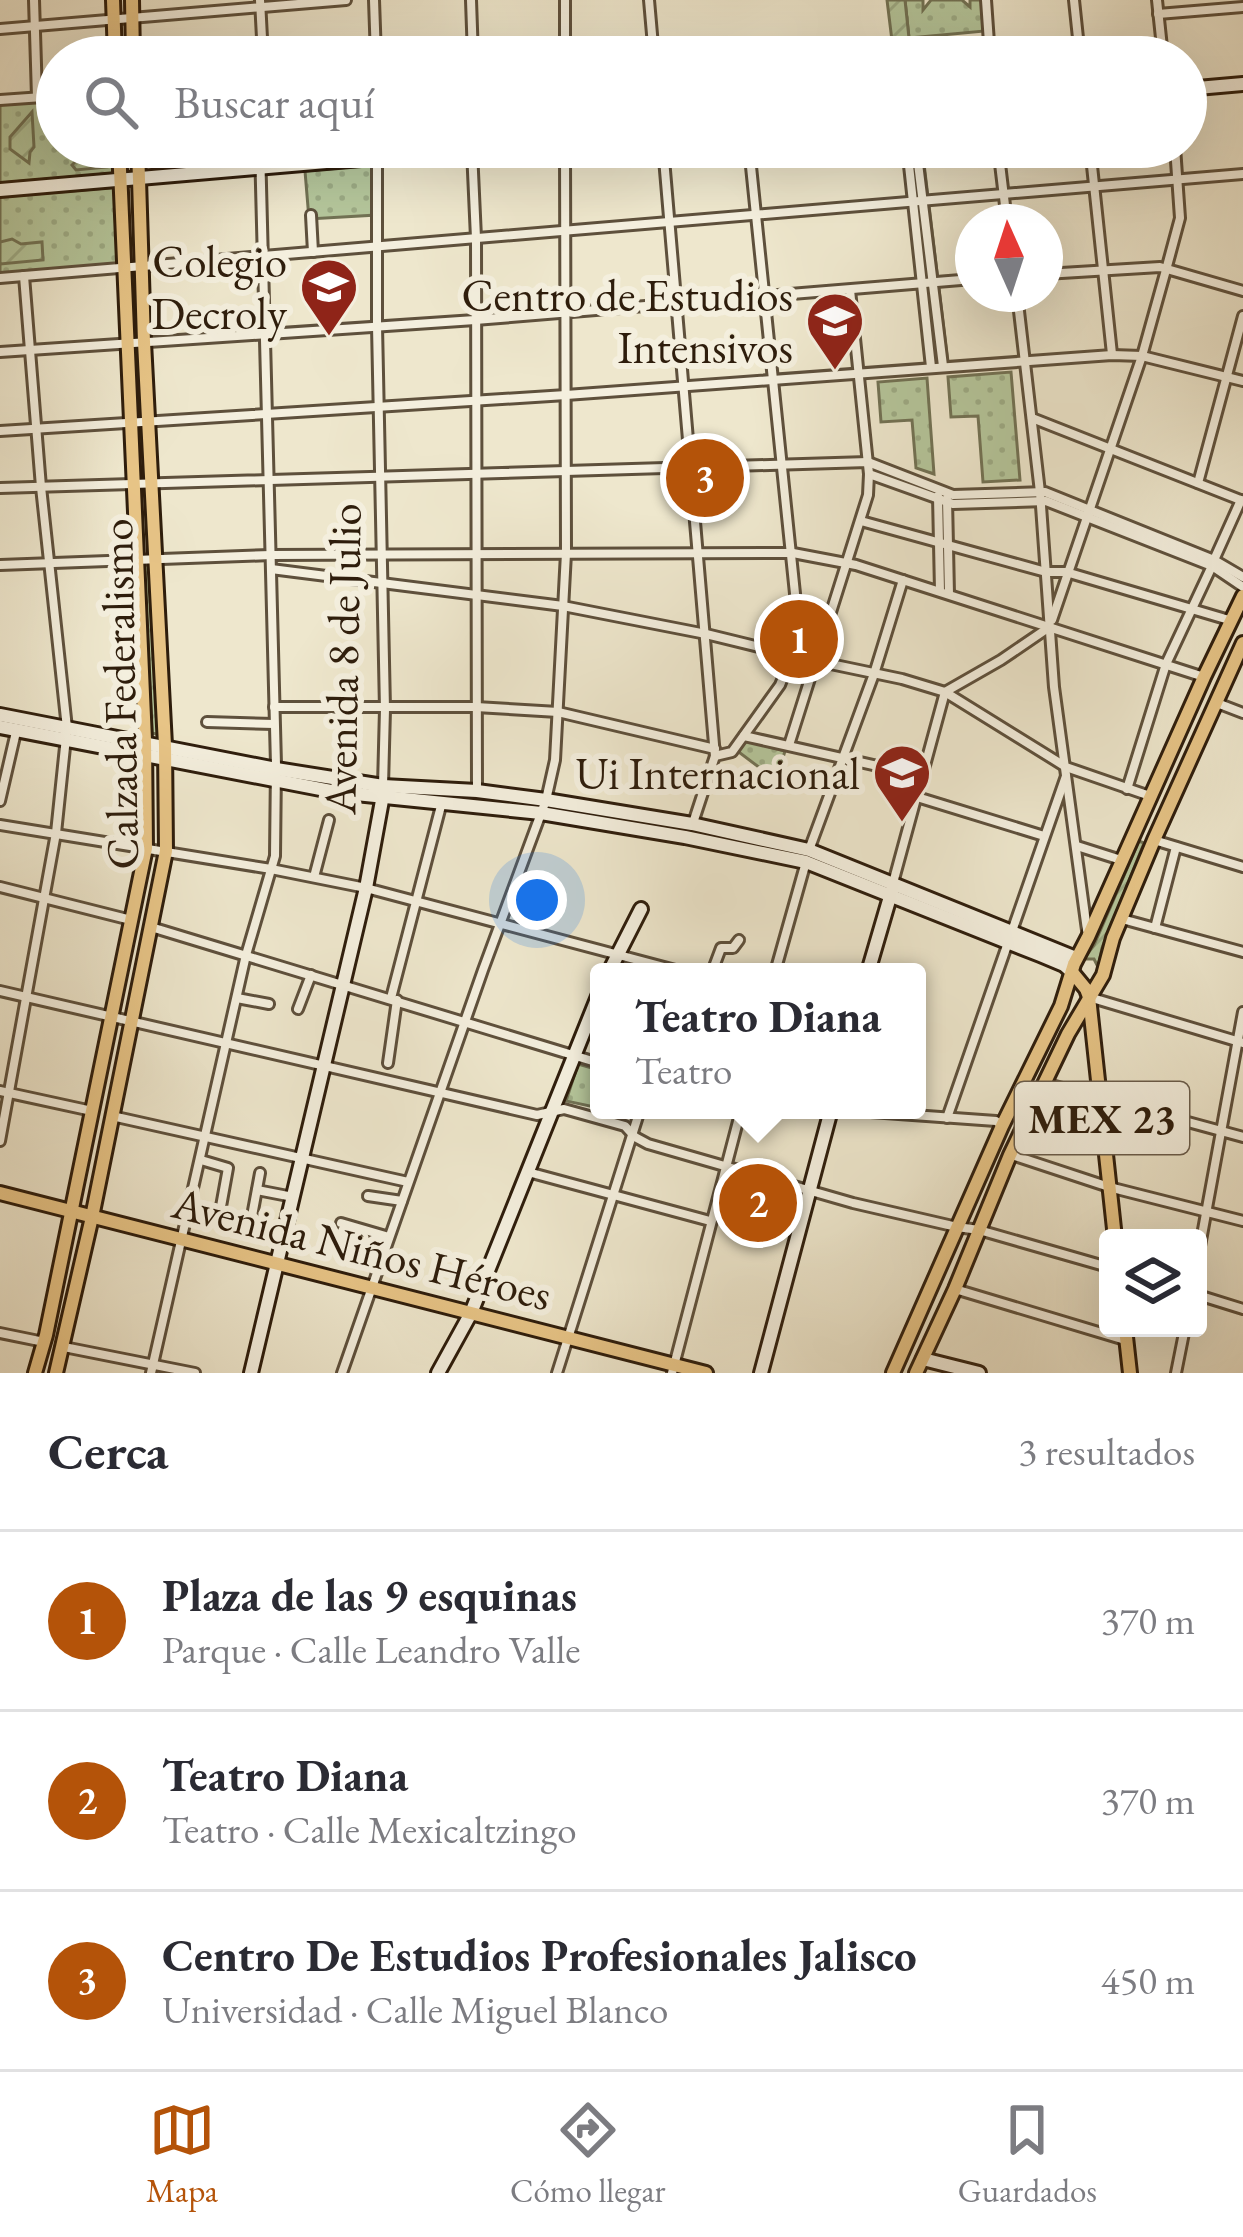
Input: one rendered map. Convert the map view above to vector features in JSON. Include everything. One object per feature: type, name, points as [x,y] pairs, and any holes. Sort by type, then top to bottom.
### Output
[{"type":"main road","points":[[113,0],[114,36]]},
{"type":"main road","points":[[132,0],[133,36]]},
{"type":"main road","name":"Calzada Federalismo","points":[[56,1373],[166,848],[138,560],[119,168]]},
{"type":"main road","name":"Calzada Federalismo","points":[[35,1373],[146,848],[156,751],[155,560],[139,168]]},
{"type":"main road","points":[[892,1373],[1243,596]]},
{"type":"main road","points":[[916,1373],[1010,1155],[1103,975],[1154,840],[1243,643]]},
{"type":"main road","points":[[1074,965],[1089,997]]},
{"type":"main road","name":"MEX 23","points":[[1089,997],[1114,1229]]},
{"type":"main road","name":"Avenida Niños Héroes","points":[[0,1193],[673,1369],[706,1373]]},
{"type":"main road","points":[[1125,1337],[1130,1373]]},
{"type":"street","points":[[34,0],[36,74]]},
{"type":"street","points":[[0,29],[346,0]]},
{"type":"street","points":[[374,0],[375,36]]},
{"type":"street","points":[[471,0],[472,36]]},
{"type":"street","points":[[565,0],[565,36]]},
{"type":"street","points":[[649,0],[652,36]]},
{"type":"street","points":[[986,0],[989,36]]},
{"type":"street","points":[[1073,0],[1077,36]]},
{"type":"street","points":[[1157,0],[1161,36]]},
{"type":"street","points":[[260,4],[262,36]]},
{"type":"street","points":[[1158,14],[1243,7]]},
{"type":"street","points":[[1207,86],[1243,83]]},
{"type":"street","points":[[0,100],[36,98]]},
{"type":"street","points":[[0,190],[266,168]]},
{"type":"street","name":"Avenida 8 de Julio","points":[[251,1373],[366,888],[382,792],[385,709],[377,168]]},
{"type":"street","points":[[473,168],[477,791]]},
{"type":"street","points":[[342,1373],[544,806],[555,760],[566,553],[565,168]]},
{"type":"street","points":[[664,168],[715,752],[688,831]]},
{"type":"street","points":[[751,168],[797,613]]},
{"type":"street","points":[[911,168],[943,366]]},
{"type":"street","points":[[916,168],[921,284],[931,367]]},
{"type":"street","points":[[1001,168],[1005,204]]},
{"type":"street","points":[[1092,168],[1112,355]]},
{"type":"street","points":[[871,963],[945,692],[1049,627],[1142,356],[1166,271],[1180,218],[1177,168]]},
{"type":"street","points":[[152,1369],[246,955],[275,849],[259,169]]},
{"type":"street","points":[[0,278],[1243,174]]},
{"type":"street","points":[[311,215],[313,252]]},
{"type":"street","points":[[1063,272],[1149,266],[1243,291]]},
{"type":"street","points":[[0,1141],[4,1092],[56,832],[67,734],[24,276]]},
{"type":"street","points":[[0,352],[955,281]]},
{"type":"street","points":[[789,746],[868,495],[850,290]]},
{"type":"street","points":[[1019,312],[1040,497],[1054,686],[1088,937]]},
{"type":"street","points":[[1198,483],[1243,316]]},
{"type":"street","points":[[0,431],[1112,355],[1142,356],[1243,381]]},
{"type":"street","points":[[1032,418],[1242,501],[1166,664],[1127,789]]},
{"type":"street","points":[[0,488],[868,462],[942,496]]},
{"type":"street","points":[[869,474],[942,496],[1040,497],[1087,511],[1243,577]]},
{"type":"street","points":[[942,496],[945,592]]},
{"type":"street","points":[[860,521],[1046,572],[1066,572],[1229,620]]},
{"type":"street","points":[[0,565],[271,555],[793,553],[846,562],[1204,676]]},
{"type":"street","points":[[1213,563],[1243,586]]},
{"type":"street","points":[[271,569],[563,606],[902,679],[945,692],[1066,771],[1150,796]]},
{"type":"street","points":[[778,963],[808,856],[903,580]]},
{"type":"street","points":[[274,707],[558,712],[715,752],[732,752],[780,685],[792,655]]},
{"type":"street","points":[[1215,702],[1243,713]]},
{"type":"street","points":[[0,715],[67,734],[276,775],[442,802],[544,806]]},
{"type":"street","points":[[207,722],[274,724]]},
{"type":"street","points":[[0,727],[67,734]]},
{"type":"street","points":[[0,801],[16,730]]},
{"type":"street","points":[[744,736],[922,776]]},
{"type":"street","points":[[947,1118],[1066,771]]},
{"type":"street","points":[[382,792],[477,791],[808,856],[1074,965]]},
{"type":"street","points":[[917,796],[1044,836]]},
{"type":"street","points":[[388,1063],[394,999],[442,802]]},
{"type":"street","points":[[314,878],[329,820]]},
{"type":"street","points":[[0,825],[166,848],[366,888],[645,963]]},
{"type":"street","points":[[1154,840],[1243,867]]},
{"type":"street","points":[[1077,846],[1122,860]]},
{"type":"street","points":[[1155,928],[1176,847]]},
{"type":"street","points":[[0,887],[131,920]]},
{"type":"street","points":[[613,963],[641,909]]},
{"type":"street","points":[[1122,919],[1243,952]]},
{"type":"street","points":[[151,927],[590,1060]]},
{"type":"street","points":[[715,963],[721,948],[736,947],[739,940]]},
{"type":"street","points":[[298,1009],[311,974]]},
{"type":"street","points":[[0,991],[538,1115],[564,1109],[590,1116]]},
{"type":"street","points":[[1089,997],[1240,1043]]},
{"type":"street","points":[[237,998],[269,1004]]},
{"type":"street","points":[[1203,1229],[1243,1012]]},
{"type":"street","points":[[440,1372],[471,1313],[590,1015]]},
{"type":"street","points":[[1045,1083],[1243,1137]]},
{"type":"street","points":[[4,1092],[93,1112]]},
{"type":"street","points":[[112,1116],[408,1182]]},
{"type":"street","points":[[926,1116],[996,1121],[1002,1126]]},
{"type":"street","points":[[600,1119],[625,1126],[648,1144],[1099,1264]]},
{"type":"street","points":[[557,1373],[637,1119]]},
{"type":"street","points":[[673,1369],[739,1119]]},
{"type":"street","points":[[761,1373],[829,1119]]},
{"type":"street","points":[[1010,1155],[1109,1187],[1243,1221]]},
{"type":"street","points":[[200,1160],[228,1168],[220,1212]]},
{"type":"street","points":[[526,1172],[711,1221]]},
{"type":"street","points":[[252,1216],[260,1173]]},
{"type":"street","points":[[257,1190],[293,1197]]},
{"type":"street","points":[[368,1196],[402,1201]]},
{"type":"street","points":[[341,1223],[389,1238]]},
{"type":"street","points":[[956,1289],[1099,1327]]},
{"type":"street","points":[[1207,1297],[1243,1309]]},
{"type":"street","points":[[0,1333],[44,1342]]},
{"type":"street","points":[[1176,1373],[1183,1337]]},
{"type":"street","points":[[64,1347],[152,1369],[195,1373]]},
{"type":"street","points":[[922,1359],[979,1373]]},
{"type":"green space","points":[[887,0],[905,0],[909,36],[891,36]]},
{"type":"green space","points":[[905,0],[923,0],[923,10],[931,0],[962,0],[970,7],[970,0],[983,0],[985,31],[909,36]]},
{"type":"green space","points":[[36,101],[36,168],[118,168],[118,173],[0,183],[0,104]]},
{"type":"green space","points":[[32,112],[34,147],[29,163],[10,149],[10,137]]},
{"type":"green space","points":[[375,168],[376,215],[309,219],[305,171]]},
{"type":"green space","points":[[905,168],[925,168],[948,364],[926,365]]},
{"type":"green space","points":[[119,187],[122,263],[0,274],[0,197]]},
{"type":"green space","points":[[12,239],[21,244],[42,242],[43,260],[0,264],[0,242]]},
{"type":"green space","points":[[1011,372],[1020,480],[983,482],[978,416],[951,417],[948,377]]},
{"type":"green space","points":[[927,378],[934,474],[916,468],[912,420],[881,422],[878,382]]},
{"type":"green space","points":[[153,562],[160,735],[152,733],[144,563]]},
{"type":"green space","points":[[795,620],[824,624],[814,656],[790,651]]},
{"type":"green space","points":[[743,740],[785,751],[778,774],[760,768],[736,750]]},
{"type":"green space","points":[[1139,841],[1144,843],[1098,967],[1094,959],[1084,959]]},
{"type":"green space","points":[[578,1064],[590,1067],[590,1106],[566,1101]]},
{"type":"place","name":"Colegio Decroly","points":[[329,338]]},
{"type":"place","name":"Centro de Estudios Intensivos","points":[[835,372]]},
{"type":"place","name":"Centro De Estudios Profesionales Jalisco","points":[[705,478]]},
{"type":"place","name":"Plaza de las 9 esquinas","points":[[799,639]]},
{"type":"place","name":"Ui Internacional","points":[[902,824]]},
{"type":"place","name":"Teatro Diana","points":[[758,1203]]}]
